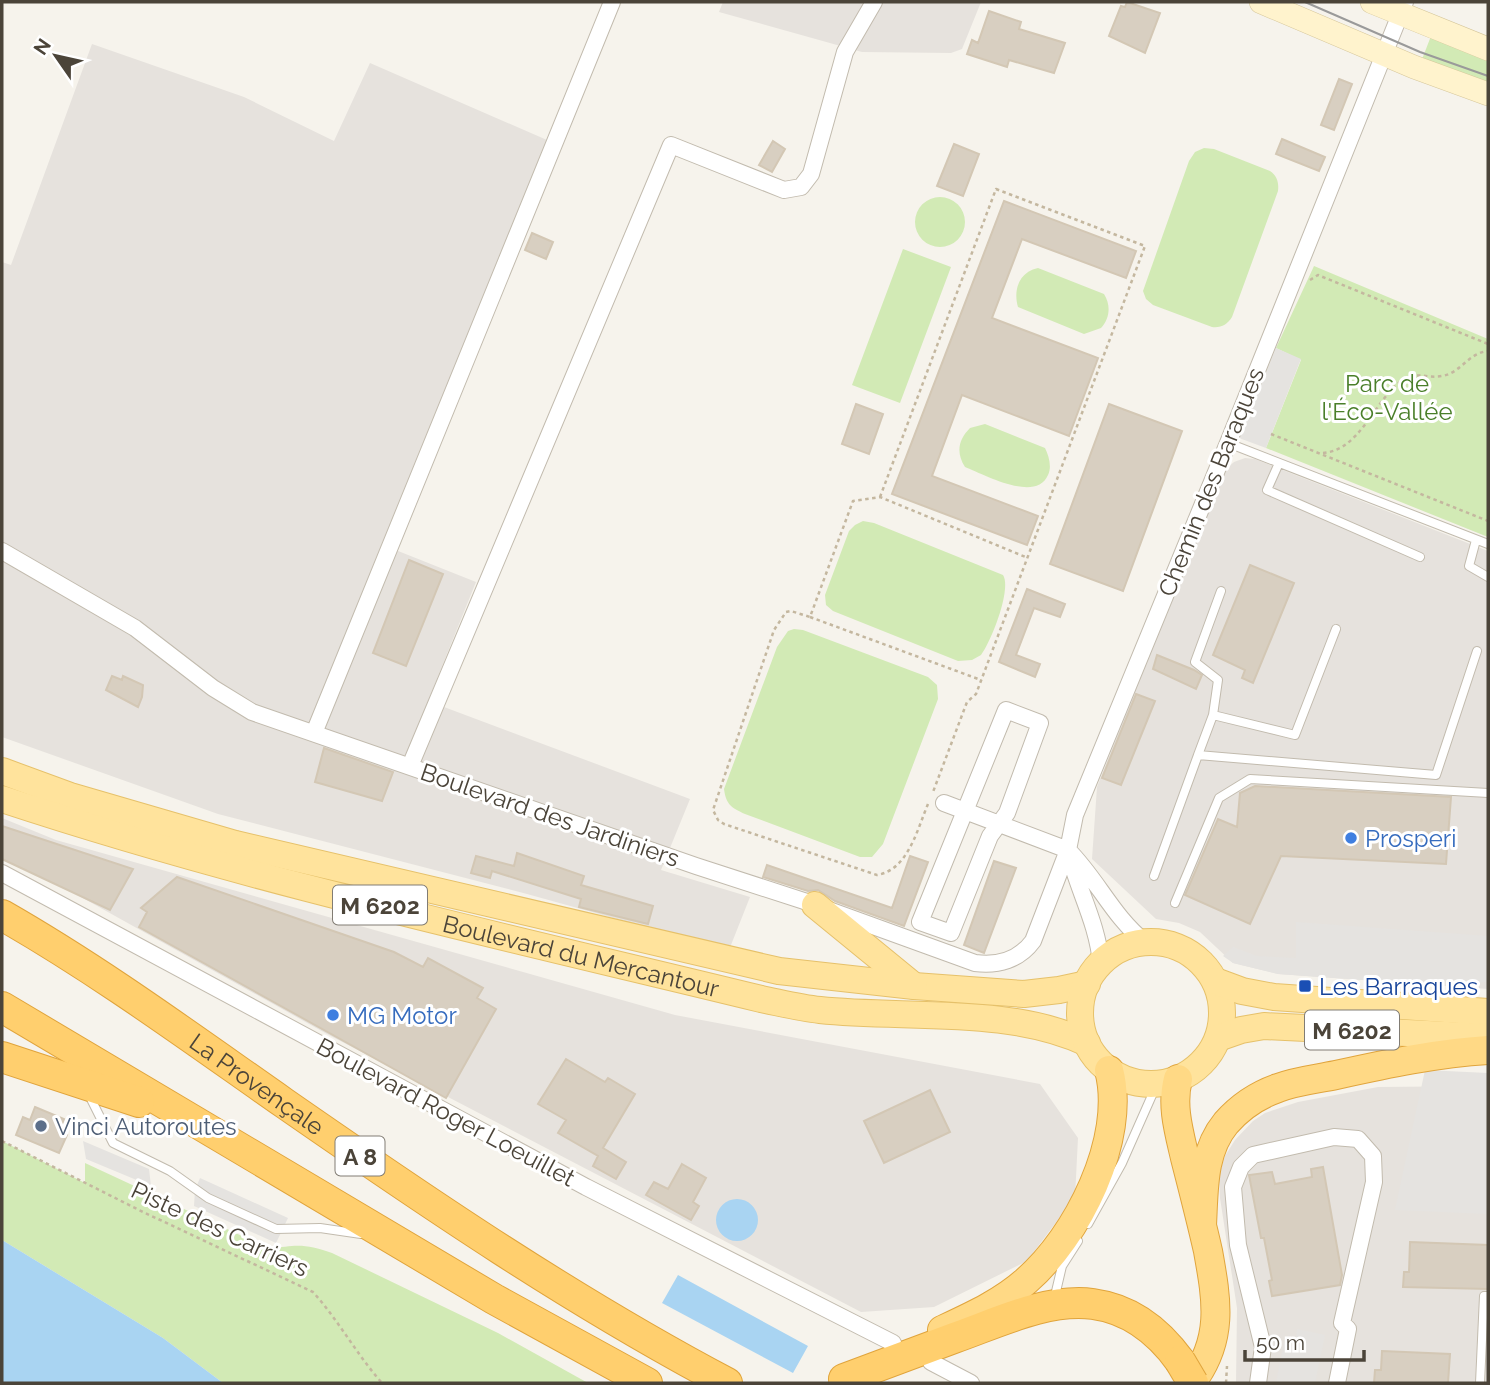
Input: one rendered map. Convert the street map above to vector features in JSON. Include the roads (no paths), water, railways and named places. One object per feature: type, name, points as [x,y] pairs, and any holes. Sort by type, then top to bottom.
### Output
[{"type":"highway","name":"La Provençale","points":[[2,915],[59,948],[116,986],[414,1194],[516,1261],[671,1354],[727,1383]]},
{"type":"highway","name":"A 8","points":[[2,1007],[494,1299],[648,1383]]},
{"type":"highway","points":[[1202,1225],[1205,1172],[1210,1149],[1225,1124],[1249,1102],[1280,1087],[1429,1056],[1488,1050]]},
{"type":"highway","points":[[2,1057],[192,1120]]},
{"type":"highway","points":[[839,1381],[982,1311],[1008,1295],[1045,1263],[1076,1219],[1107,1144],[1113,1086],[1109,1070]]},
{"type":"highway","points":[[839,1381],[993,1324],[1072,1303],[1094,1304],[1132,1317],[1168,1344],[1188,1376],[1202,1369],[1212,1346],[1217,1299],[1176,1115],[1176,1088],[1168,1082]]},
{"type":"main road","points":[[1261,2],[1385,55],[1488,94]]},
{"type":"main road","points":[[1372,2],[1403,8],[1488,49]]},
{"type":"main road","name":"Boulevard du Mercantour","points":[[2,771],[70,796],[235,844],[779,971],[914,986],[1024,993],[1059,990],[1094,974]]},
{"type":"main road","name":"Boulevard du Mercantour","points":[[2,799],[237,870],[761,999],[819,1010],[1000,1020],[1041,1027],[1072,1036],[1087,1044]]},
{"type":"main road","points":[[815,905],[914,986]]},
{"type":"main road","points":[[1160,943],[1186,951],[1208,970],[1215,981],[1221,1000],[1222,1019],[1218,1038],[1202,1062],[1168,1082],[1132,1081],[1109,1070],[1096,1058],[1087,1044],[1081,1024],[1081,1003],[1094,974],[1114,953],[1129,946],[1160,943]]},
{"type":"main road","name":"M 6202","points":[[1215,981],[1242,991],[1274,997],[1488,1012]]},
{"type":"main road","name":"M 6202","points":[[1218,1038],[1264,1026],[1488,1037]]},
{"type":"street","points":[[314,733],[612,2]]},
{"type":"street","points":[[410,766],[671,145],[784,190],[801,187],[811,174],[845,52],[874,2]]},
{"type":"street","name":"Chemin des Baraques","points":[[1068,850],[1075,815],[1403,8]]},
{"type":"street","name":"Boulevard des Jardiniers","points":[[2,551],[135,628],[232,702],[252,712],[975,962],[989,965],[1002,962],[1026,950],[1033,941],[1068,850]]},
{"type":"street","points":[[1006,710],[1040,723],[1001,824],[990,836],[951,933],[920,922],[1006,710]]},
{"type":"street","points":[[944,803],[1068,850],[1083,865],[1108,905],[1127,928],[1146,943]]},
{"type":"street","points":[[1068,850],[1100,948],[1094,974]]},
{"type":"street","name":"Boulevard Roger Loeuillet","points":[[2,873],[586,1187],[893,1343]]},
{"type":"street","points":[[1258,1383],[1263,1347],[1238,1245],[1233,1187],[1241,1167],[1253,1155],[1334,1137],[1359,1139],[1373,1156],[1374,1182],[1342,1323],[1348,1329],[1337,1383]]},
{"type":"street","points":[[931,1362],[971,1383]]},
{"type":"lane","points":[[1228,443],[1488,544]]},
{"type":"lane","points":[[1279,463],[1267,490],[1420,557]]},
{"type":"lane","points":[[1476,540],[1469,566],[1488,577]]},
{"type":"lane","points":[[1154,876],[1213,715],[1218,680],[1195,662],[1221,591]]},
{"type":"lane","points":[[1213,715],[1295,735],[1336,629]]},
{"type":"lane","points":[[1198,755],[1436,775],[1477,651]]},
{"type":"lane","points":[[1175,902],[1219,798],[1250,779],[1488,793]]},
{"type":"lane","points":[[1053,1306],[1062,1266],[1100,1207],[1168,1082]]},
{"type":"lane","points":[[84,1084],[113,1143],[170,1171],[208,1198],[276,1229],[320,1228],[390,1237]]},
{"type":"lane","points":[[1480,1383],[1484,1296],[1488,1296]]},
{"type":"water","points":[[737,1199],[752,1205],[758,1220],[752,1235],[737,1241],[722,1235],[716,1220],[722,1205]]},
{"type":"water","points":[[2,1240],[163,1338],[223,1383],[2,1383]]},
{"type":"water","points":[[678,1275],[808,1346],[793,1373],[662,1303]]},
{"type":"tram line","points":[[1305,2],[1420,52],[1488,76]]},
{"type":"place","name":"Prosperi","points":[[1351,838]]},
{"type":"place","name":"Les Barraques","points":[[1305,986]]},
{"type":"place","name":"MG Motor","points":[[333,1015]]},
{"type":"place","name":"Vinci Autoroutes","points":[[41,1126]]},
{"type":"park label","name":"Parc de l'Éco-Vallée","points":[[1387,397]]}]
